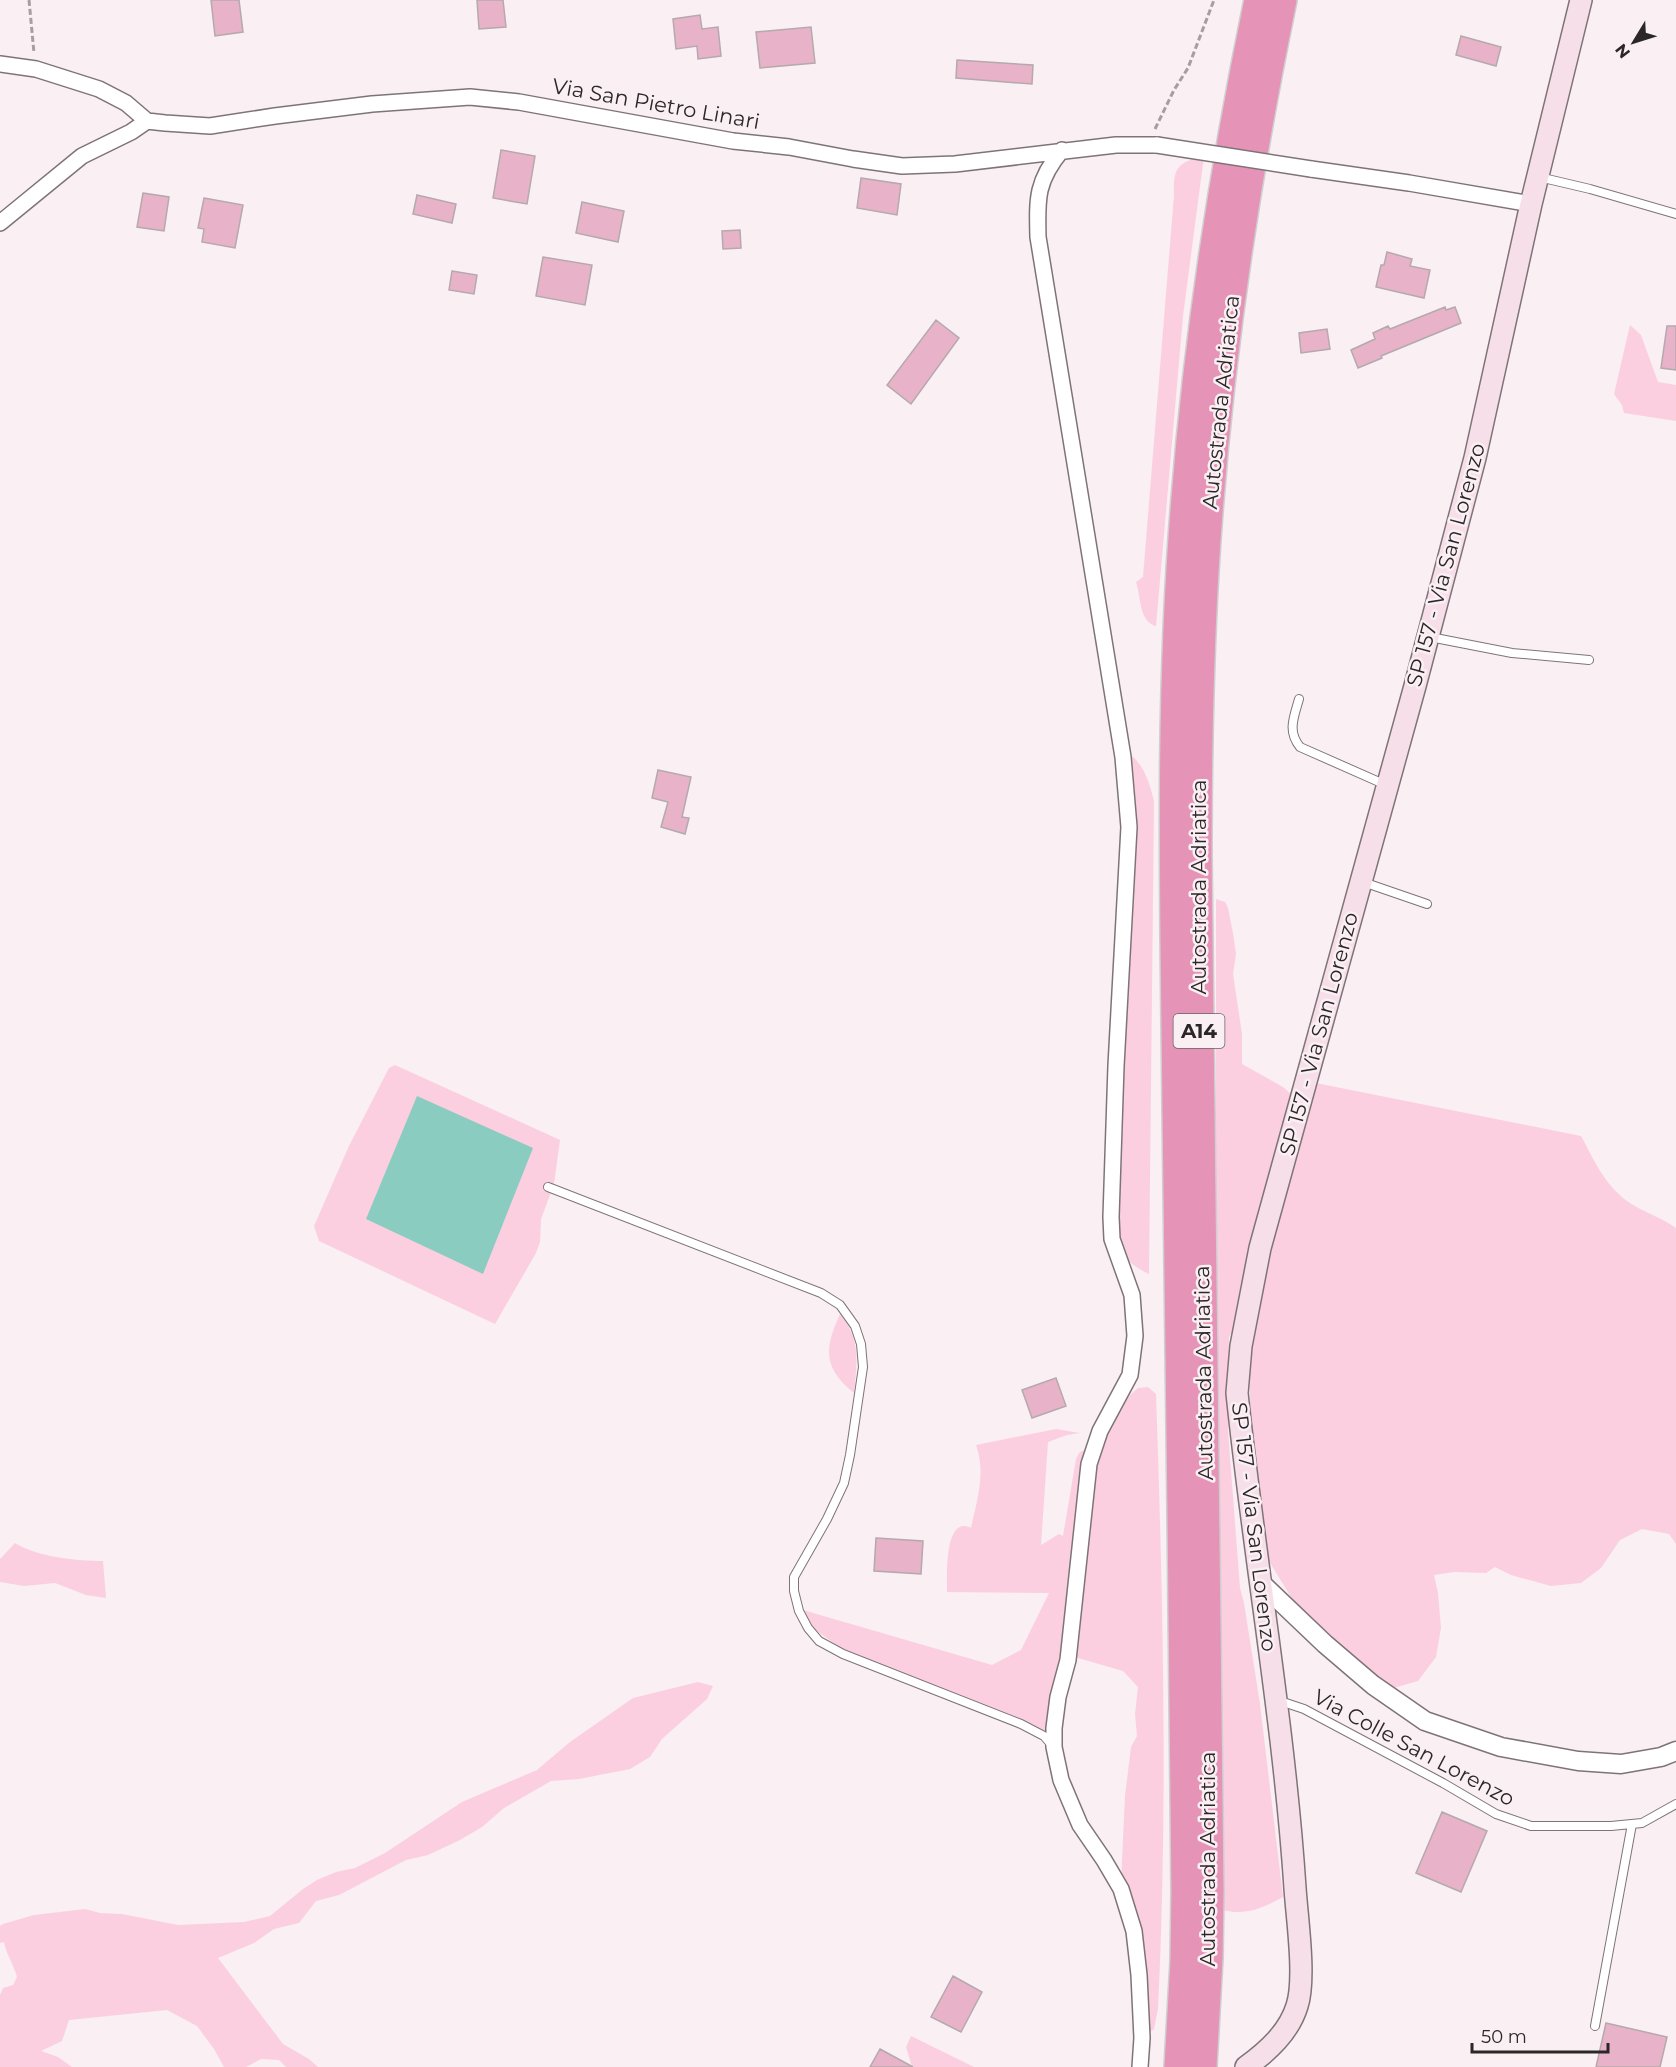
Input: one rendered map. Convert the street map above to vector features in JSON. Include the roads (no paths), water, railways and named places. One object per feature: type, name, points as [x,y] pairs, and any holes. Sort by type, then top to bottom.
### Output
[{"type":"highway","name":"Autostrada Adriatica","points":[[1178,2067],[1185,1903],[1174,948],[1175,682],[1184,501],[1201,342],[1222,192],[1258,0]]},
{"type":"highway","name":"Autostrada Adriatica","points":[[1203,2067],[1210,1891],[1198,856],[1200,675],[1209,513],[1225,350],[1258,127],[1283,0]]},
{"type":"main road","name":"SP 157 - Via San Lorenzo","points":[[1246,2067],[1263,2061],[1291,2021],[1298,2004],[1301,1971],[1291,1827],[1237,1393],[1241,1346],[1260,1248],[1388,785],[1475,458],[1531,204],[1581,0]]},
{"type":"street","points":[[0,64],[36,69],[99,89],[126,103],[147,120],[131,132],[82,156],[0,223]]},
{"type":"street","name":"Via San Pietro Linari","points":[[147,120],[210,126],[372,104],[470,97],[519,102],[733,141],[789,147],[902,166],[956,165],[1116,144],[1154,145],[1409,183],[1531,204]]},
{"type":"street","points":[[1062,150],[1051,163],[1040,183],[1037,206],[1038,237],[1117,712],[1125,780],[1129,827],[1116,1066],[1111,1217],[1112,1239],[1132,1294],[1135,1336],[1130,1375],[1100,1431],[1089,1464],[1068,1660],[1058,1697],[1054,1747],[1061,1780],[1080,1825],[1121,1889],[1134,1930],[1142,2038],[1140,2067]]},
{"type":"street","points":[[1260,1583],[1372,1685],[1425,1721],[1501,1747],[1578,1761],[1621,1764],[1661,1757],[1676,1751]]},
{"type":"lane","points":[[1538,176],[1676,214]]},
{"type":"lane","points":[[1428,637],[1512,653],[1589,660]]},
{"type":"lane","points":[[1299,699],[1291,728],[1294,740],[1300,747],[1388,785]]},
{"type":"lane","points":[[1361,881],[1427,904]]},
{"type":"lane","points":[[548,1187],[821,1293],[840,1305],[855,1326],[861,1344],[863,1367],[844,1483],[827,1519],[794,1577],[794,1591],[803,1619],[819,1641],[843,1654],[1022,1724],[1044,1736],[1054,1747]]},
{"type":"lane","name":"Via Colle San Lorenzo","points":[[1275,1700],[1304,1709],[1496,1814],[1530,1826],[1574,1827],[1642,1823],[1676,1804]]},
{"type":"lane","points":[[1595,2026],[1632,1824]]}]
